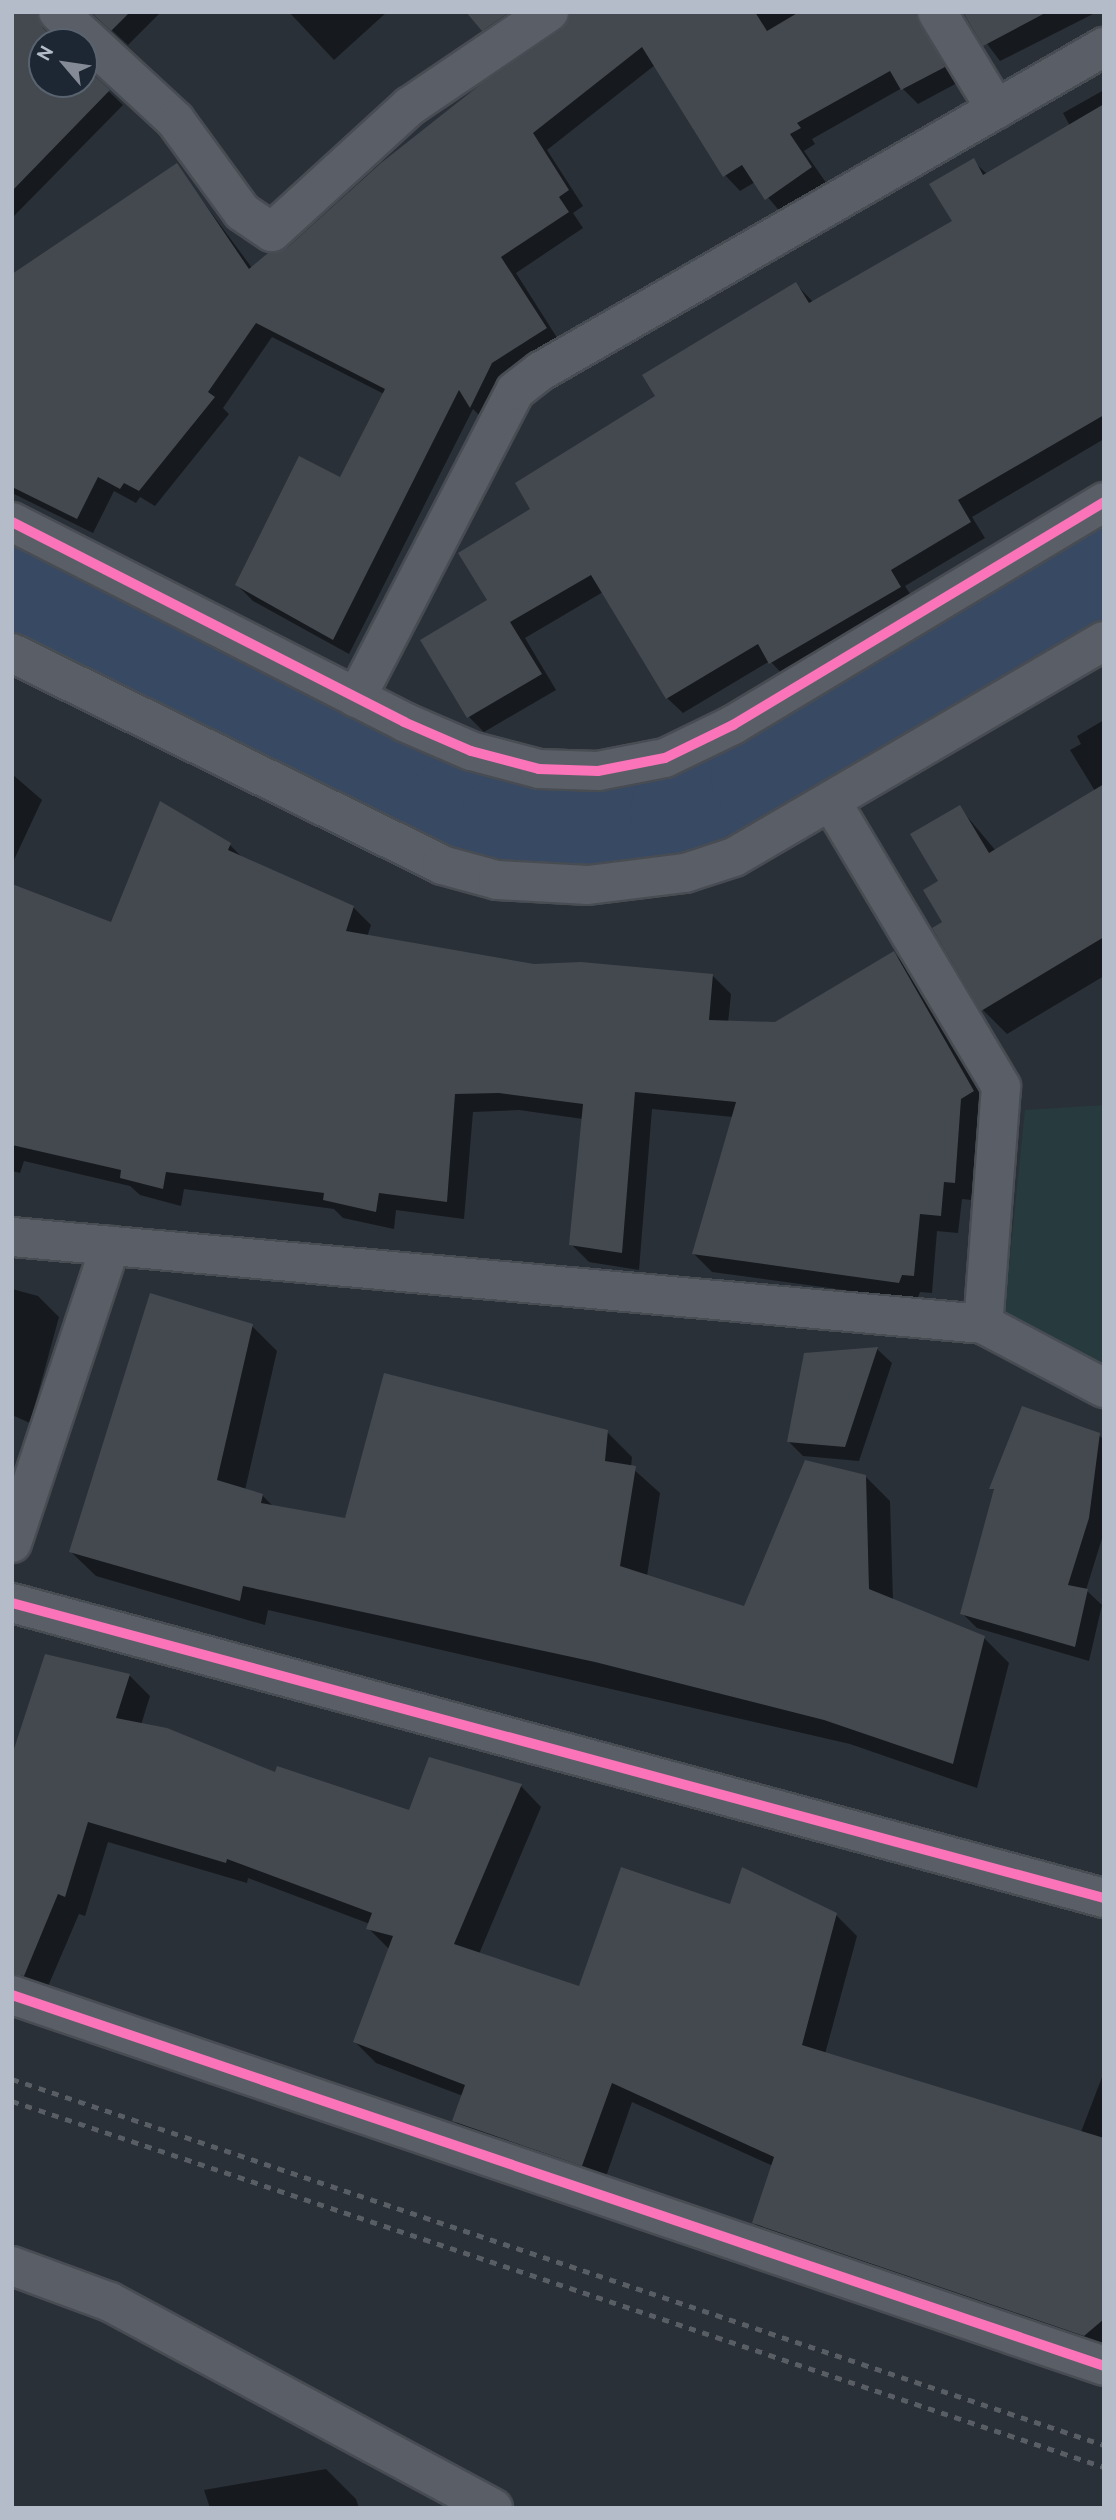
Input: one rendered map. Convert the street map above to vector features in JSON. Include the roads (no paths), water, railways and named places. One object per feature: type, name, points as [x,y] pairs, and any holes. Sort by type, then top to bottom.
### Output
[{"type":"street","points":[[58,12],[175,120],[242,212],[272,232],[410,106],[549,12]]},
{"type":"street","points":[[937,12],[996,109]]},
{"type":"street","points":[[356,698],[515,391],[541,371],[1104,47]]},
{"type":"street","points":[[12,522],[356,698],[471,751],[539,769],[598,771],[665,758],[733,725],[1104,502]]},
{"type":"street","points":[[12,653],[408,851],[497,880],[588,885],[685,873],[734,858],[832,803],[1104,641]]},
{"type":"street","points":[[832,803],[1001,1087],[983,1324]]},
{"type":"street","points":[[12,1237],[983,1324],[1104,1388]]},
{"type":"street","points":[[12,1542],[110,1246]]},
{"type":"street","points":[[12,1603],[1104,1898]]},
{"type":"street","points":[[12,1995],[1104,2365]]},
{"type":"street","points":[[12,2266],[110,2302],[493,2508]]},
{"type":"waterway","points":[[12,590],[454,810],[510,825],[574,829],[682,813],[763,774],[1104,568]]},
{"type":"railway","points":[[12,2079],[1104,2445]]},
{"type":"railway","points":[[12,2101],[1104,2467]]}]
